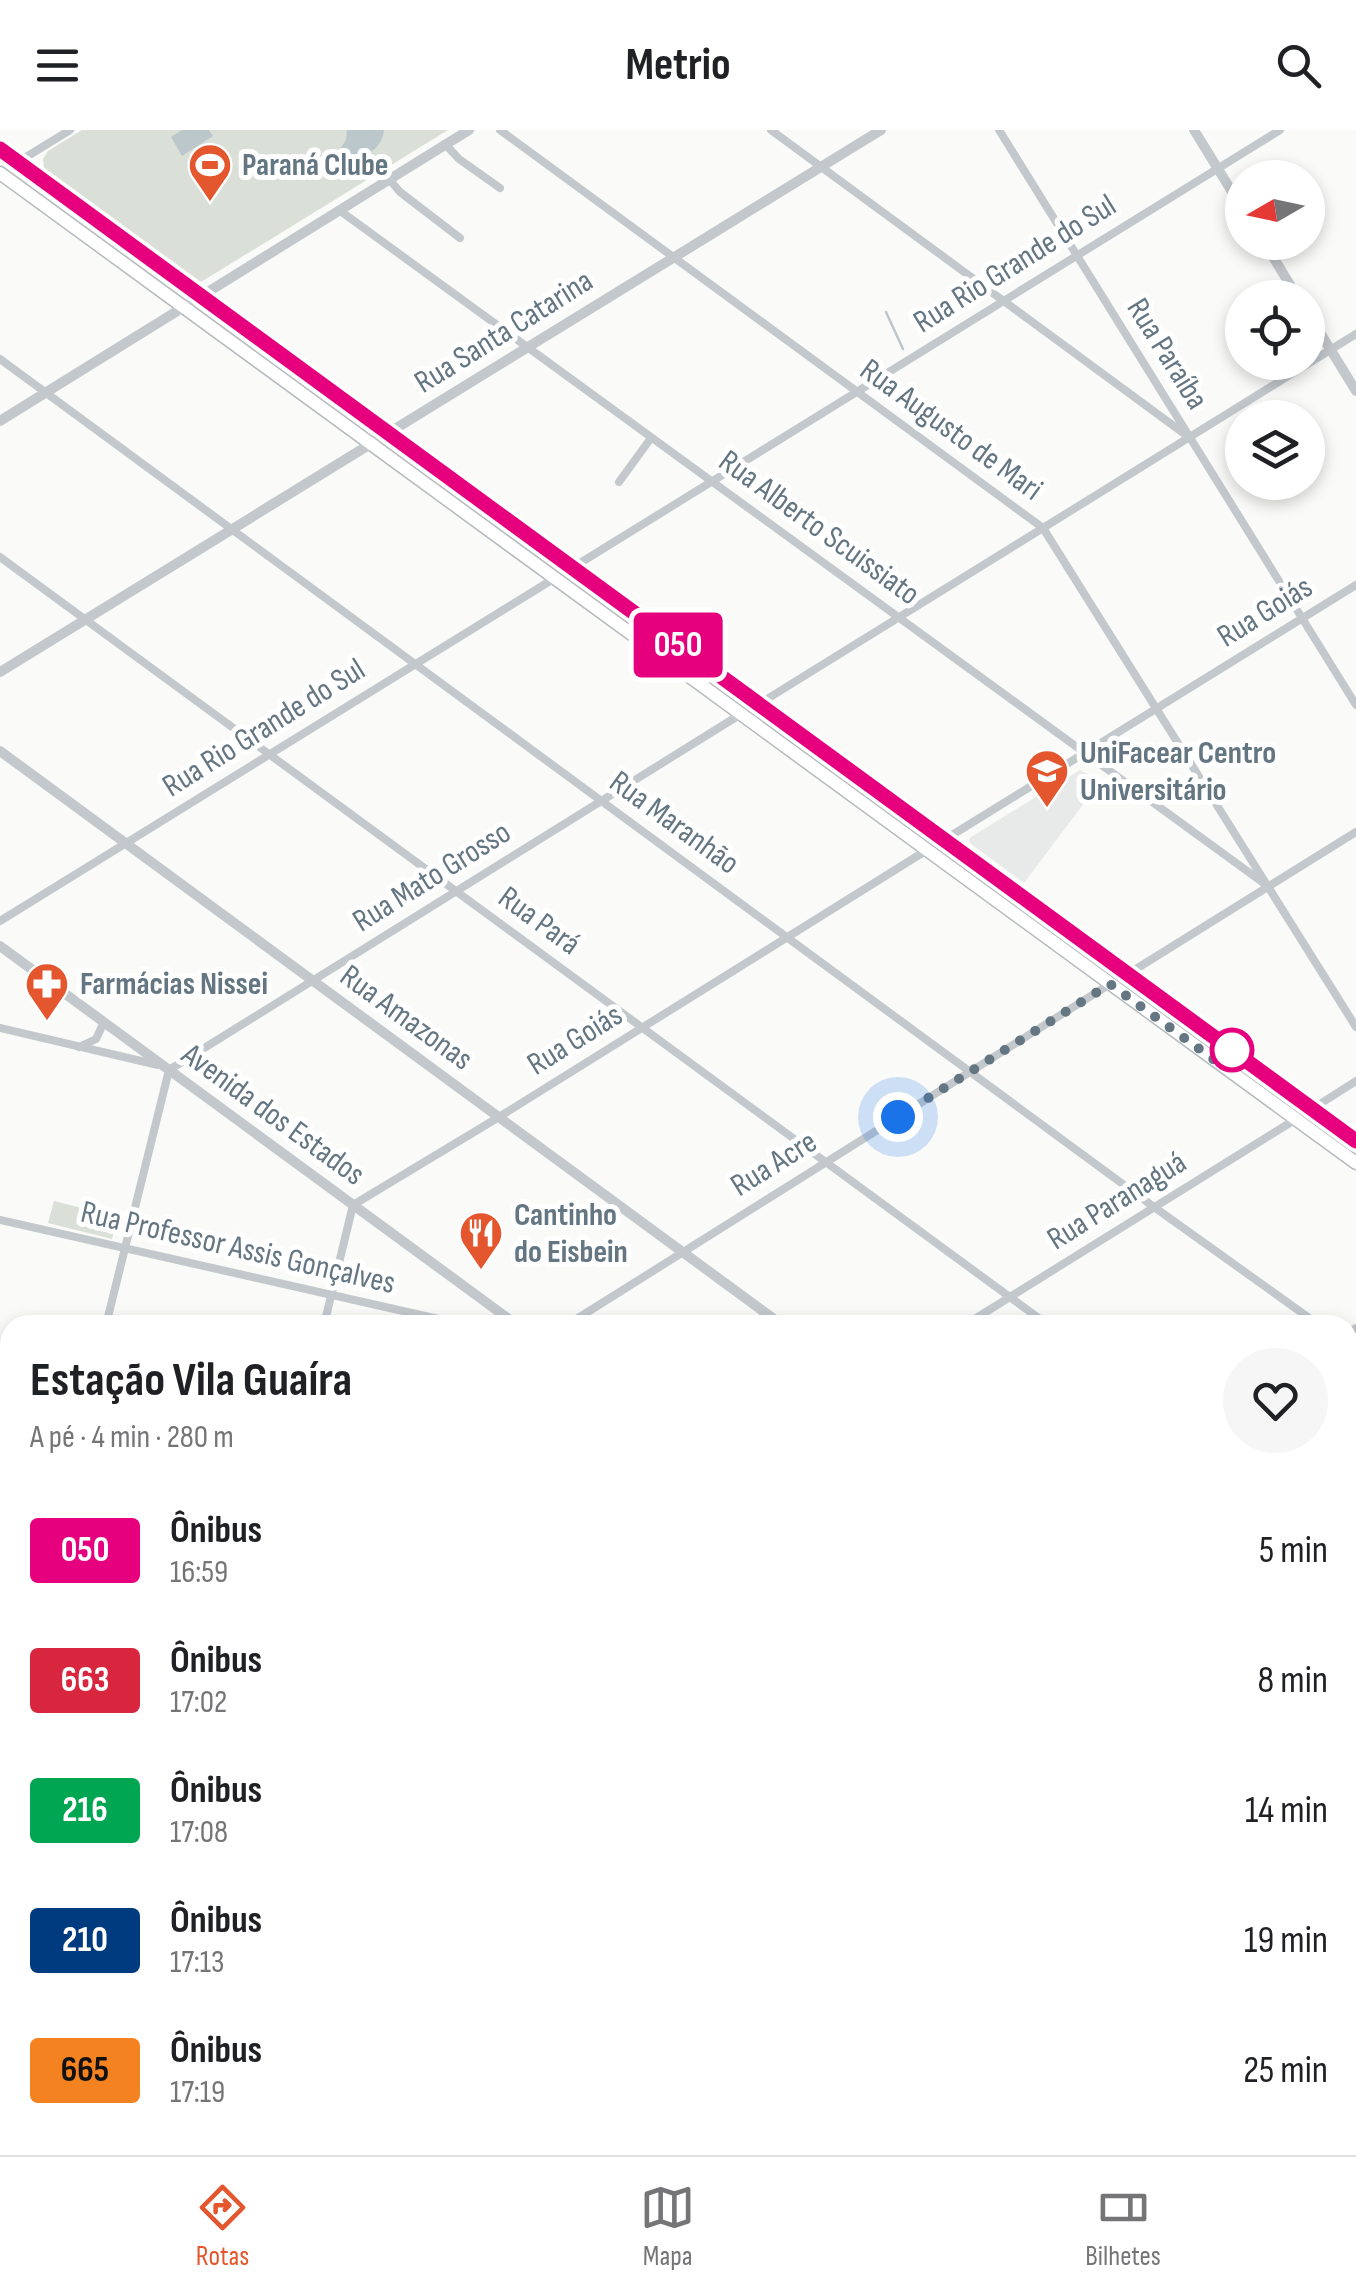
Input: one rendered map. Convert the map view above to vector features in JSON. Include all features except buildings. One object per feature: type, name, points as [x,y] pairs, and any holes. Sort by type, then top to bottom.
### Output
[{"type":"main road","points":[[0,149],[1356,1141]]},
{"type":"main road","points":[[0,173],[1356,1163]]},
{"type":"main road","points":[[277,376],[275,368],[279,362],[291,362]]},
{"type":"main road","points":[[835,783],[852,772]]},
{"type":"main road","points":[[1162,1022],[1173,1007]]},
{"type":"street","points":[[18,162],[70,130]]},
{"type":"street","points":[[0,421],[469,130]]},
{"type":"street","name":"Rua Augusto de Mari","points":[[500,130],[1043,528],[1356,1027]]},
{"type":"street","points":[[771,130],[1190,438]]},
{"type":"street","name":"Rua Santa Catarina","points":[[0,672],[882,130]]},
{"type":"street","name":"Rua Paraíba","points":[[999,130],[1356,706]]},
{"type":"street","points":[[1194,130],[1225,180]]},
{"type":"street","name":"Rua Rio Grande do Sul","points":[[572,568],[1280,130]]},
{"type":"street","points":[[446,144],[459,159],[500,188]]},
{"type":"street","points":[[390,179],[400,192],[460,238]]},
{"type":"street","name":"Rua Alberto Scuissiato","points":[[339,210],[1268,887]]},
{"type":"street","points":[[759,704],[1356,334]]},
{"type":"street","points":[[1325,340],[1356,390]]},
{"type":"street","name":"Rua Maranhão","points":[[0,359],[1305,1315]]},
{"type":"street","points":[[619,482],[651,438]]},
{"type":"street","name":"Rua Pará","points":[[0,557],[1034,1315]]},
{"type":"street","name":"Rua Rio Grande do Sul","points":[[0,920],[555,578]]},
{"type":"street","name":"Rua Goiás","points":[[944,840],[1356,585]]},
{"type":"street","name":"Rua Mato Grosso","points":[[166,1068],[741,714]]},
{"type":"street","name":"Rua Amazonas","points":[[0,751],[768,1315]]},
{"type":"street","points":[[1128,974],[1356,832]]},
{"type":"street","name":"Rua Goiás","points":[[352,1204],[927,850]]},
{"type":"street","name":"Avenida dos Estados","points":[[0,946],[503,1315]]},
{"type":"street","name":"Rua Acre","points":[[583,1315],[1110,984]]},
{"type":"street","points":[[79,1047],[96,1039],[104,1022]]},
{"type":"street","points":[[0,1028],[166,1068],[108,1315]]},
{"type":"street","points":[[1312,1108],[1356,1081]]},
{"type":"street","name":"Rua Paranaguá","points":[[981,1315],[1296,1119]]},
{"type":"street","points":[[326,1315],[352,1204]]},
{"type":"street","name":"Rua Professor Assis Gonçalves","points":[[0,1220],[420,1315]]},
{"type":"shaded area","name":"Paraná Clube","points":[[82,130],[448,130],[201,282],[44,168],[43,159],[48,151]]},
{"type":"shaded area","points":[[182,130],[209,130],[213,136],[182,156],[171,137]]},
{"type":"shaded area","points":[[347,130],[384,130],[377,147],[351,162],[338,152]]},
{"type":"shaded area","name":"UniFacear Centro Universitário","points":[[1080,770],[1100,782],[1024,883],[970,843],[971,837]]},
{"type":"shaded area","points":[[54,1201],[117,1217],[112,1239],[48,1223]]},
{"type":"waterway","points":[[886,312],[903,349]]},
{"type":"bus line","name":"050","points":[[0,149],[1356,1141]]},
{"type":"place","name":"Paraná Clube","points":[[210,203]]},
{"type":"place","name":"UniFacear Centro Universitário","points":[[1047,809]]},
{"type":"place","name":"Farmácias Nissei","points":[[47,1022]]},
{"type":"place","name":"Cantinho do Eisbein","points":[[481,1271]]},
{"type":"route","points":[[898,1117],[1110,984],[1220,1064],[1232,1050]]}]
